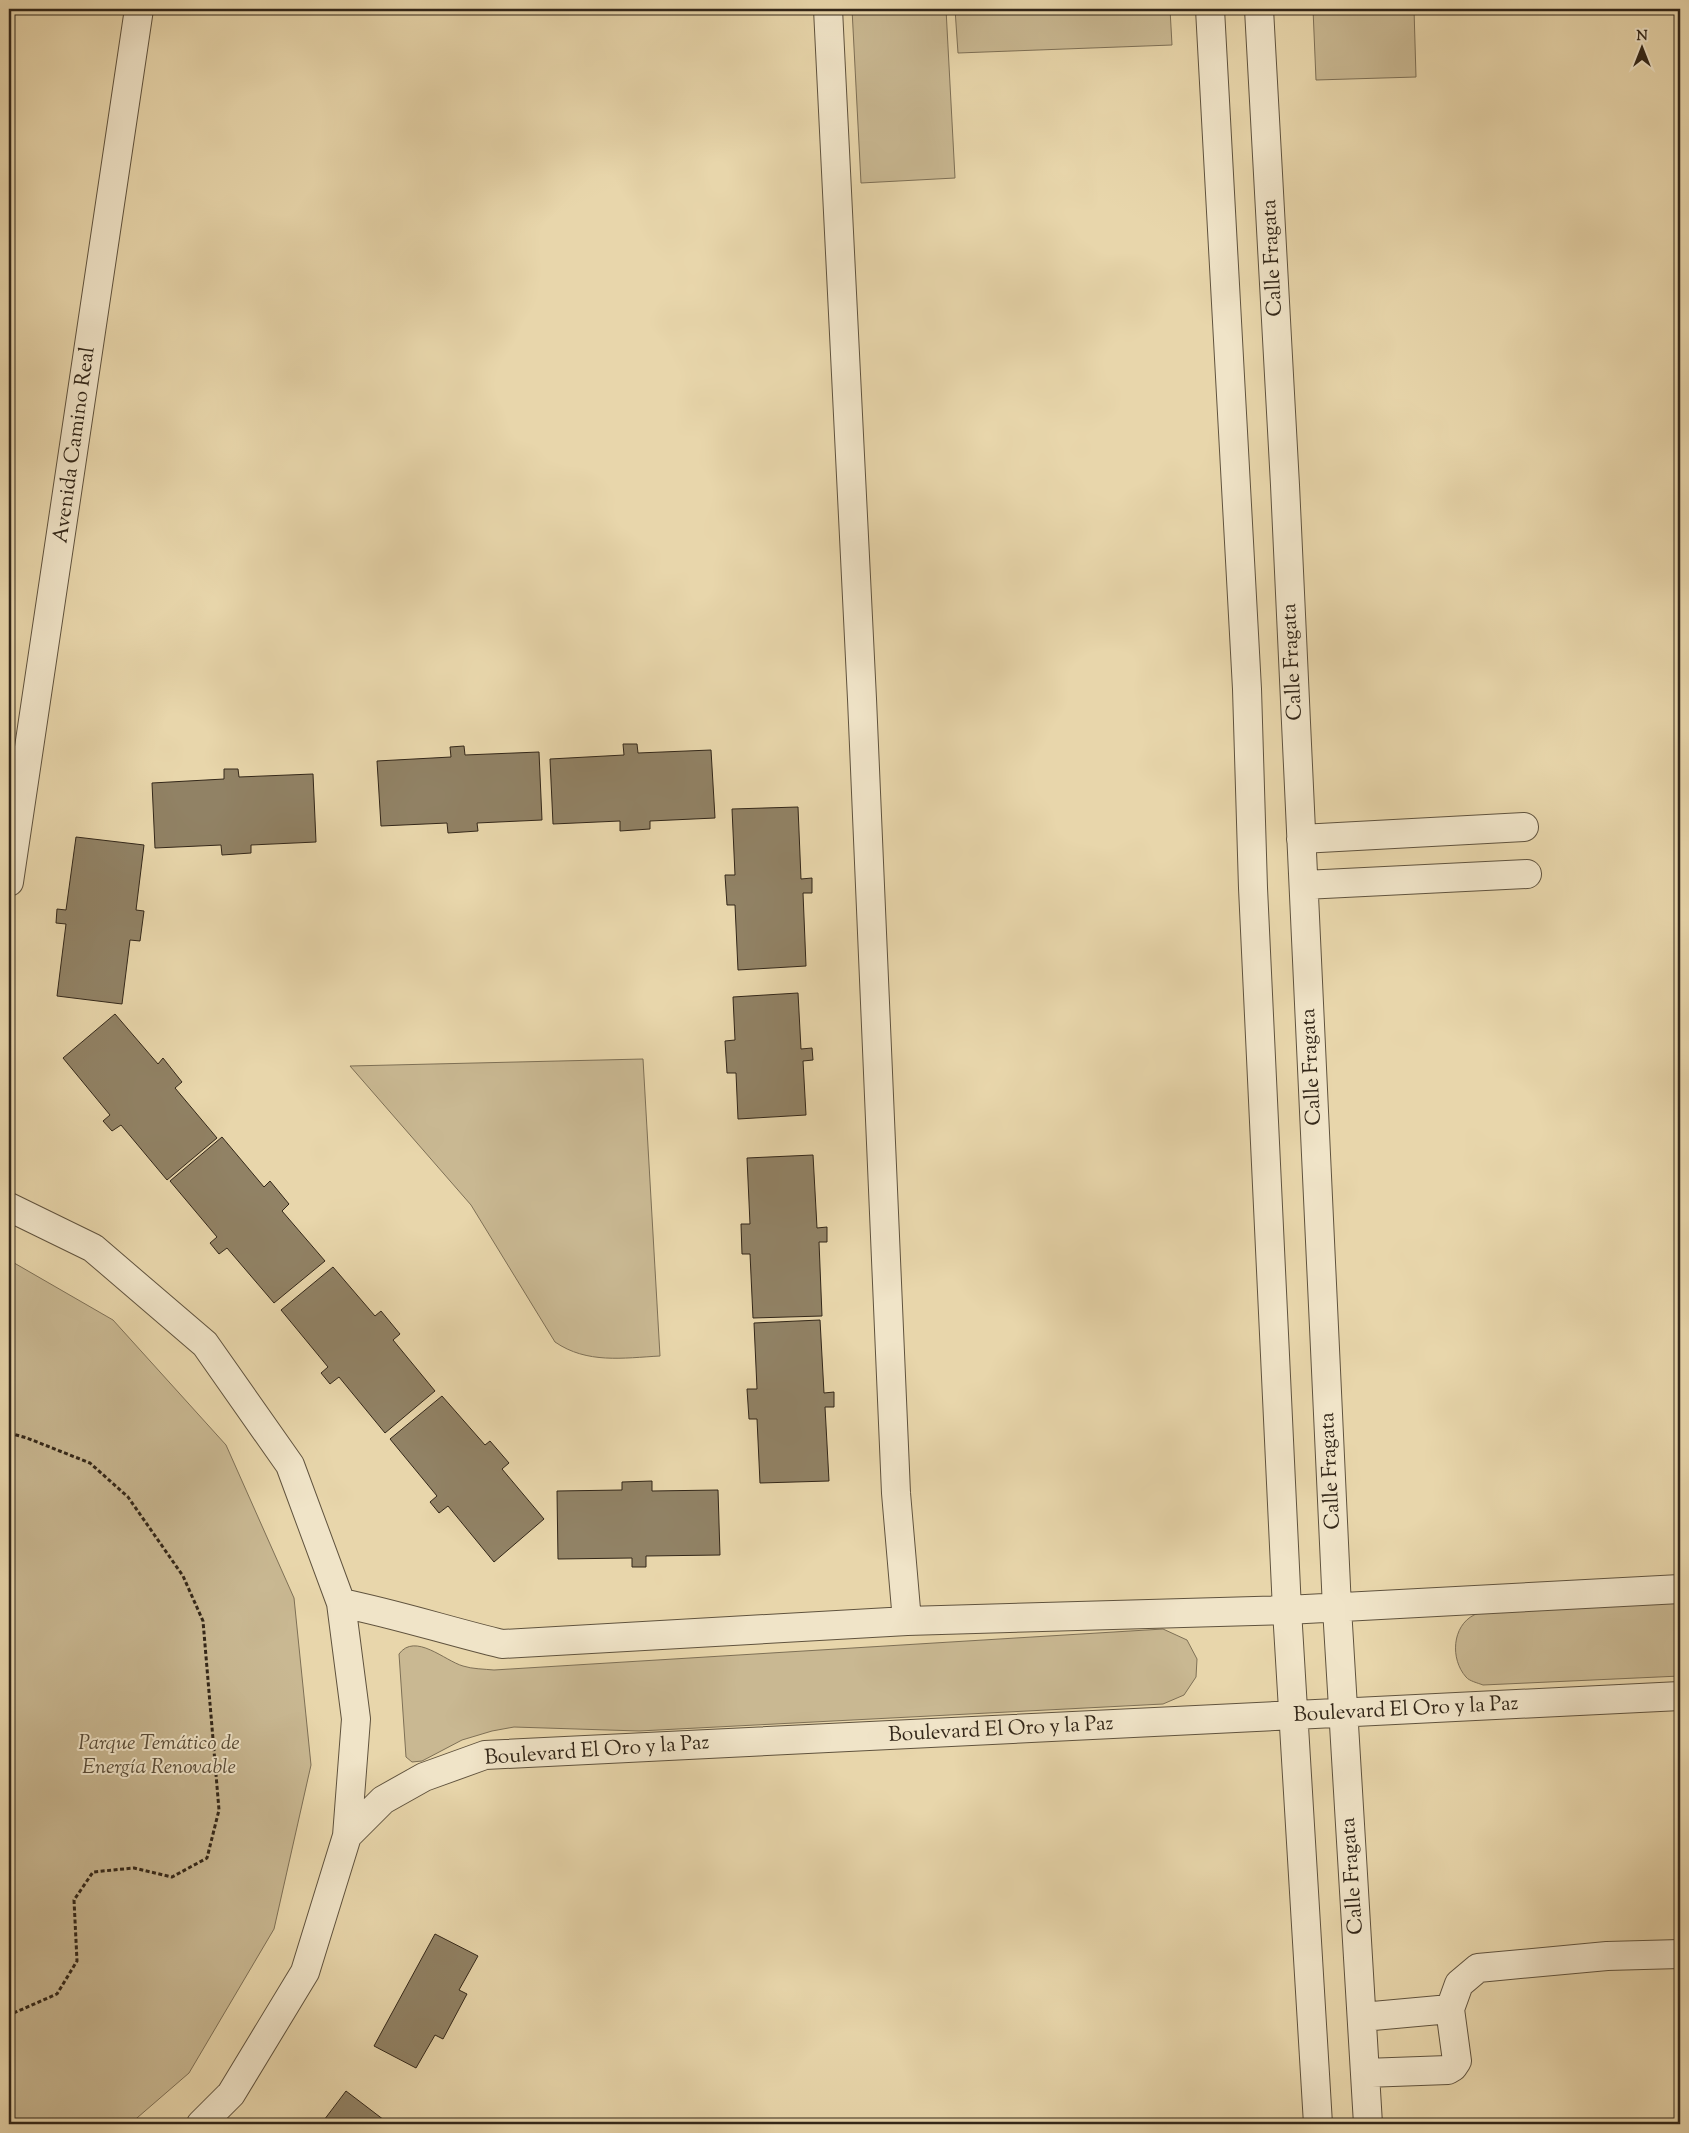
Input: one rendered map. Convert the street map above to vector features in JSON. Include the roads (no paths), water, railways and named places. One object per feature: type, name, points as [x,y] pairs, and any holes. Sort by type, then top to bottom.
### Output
[{"type":"street","name":"Avenida Camino Real","points":[[9,882],[139,9]]},
{"type":"street","points":[[828,9],[862,709],[896,1483],[907,1621]]},
{"type":"street","points":[[1210,9],[1247,689],[1253,888],[1287,1610],[1318,2124]]},
{"type":"street","name":"Calle Fragata","points":[[1259,9],[1284,465],[1342,1714],[1368,2124]]},
{"type":"street","points":[[1301,839],[1524,827]]},
{"type":"street","points":[[1304,886],[1527,874]]},
{"type":"street","points":[[9,1206],[93,1248],[205,1344],[290,1465],[341,1603],[356,1719],[348,1836],[305,1972],[232,2094],[201,2124]]},
{"type":"street","points":[[341,1603],[384,1612],[437,1628],[502,1644],[907,1621],[1337,1608],[1680,1589]]},
{"type":"street","name":"Boulevard El Oro y la Paz","points":[[348,1836],[382,1800],[424,1777],[485,1755],[1680,1696]]},
{"type":"street","points":[[1365,2073],[1448,2070],[1454,2067],[1457,2061],[1450,2009],[1458,1984],[1478,1968],[1607,1956],[1680,1954]]},
{"type":"street","points":[[1362,2016],[1450,2009]]},
{"type":"park label","name":"Parque Temático de Energía Renovable","points":[[159,1756]]}]
